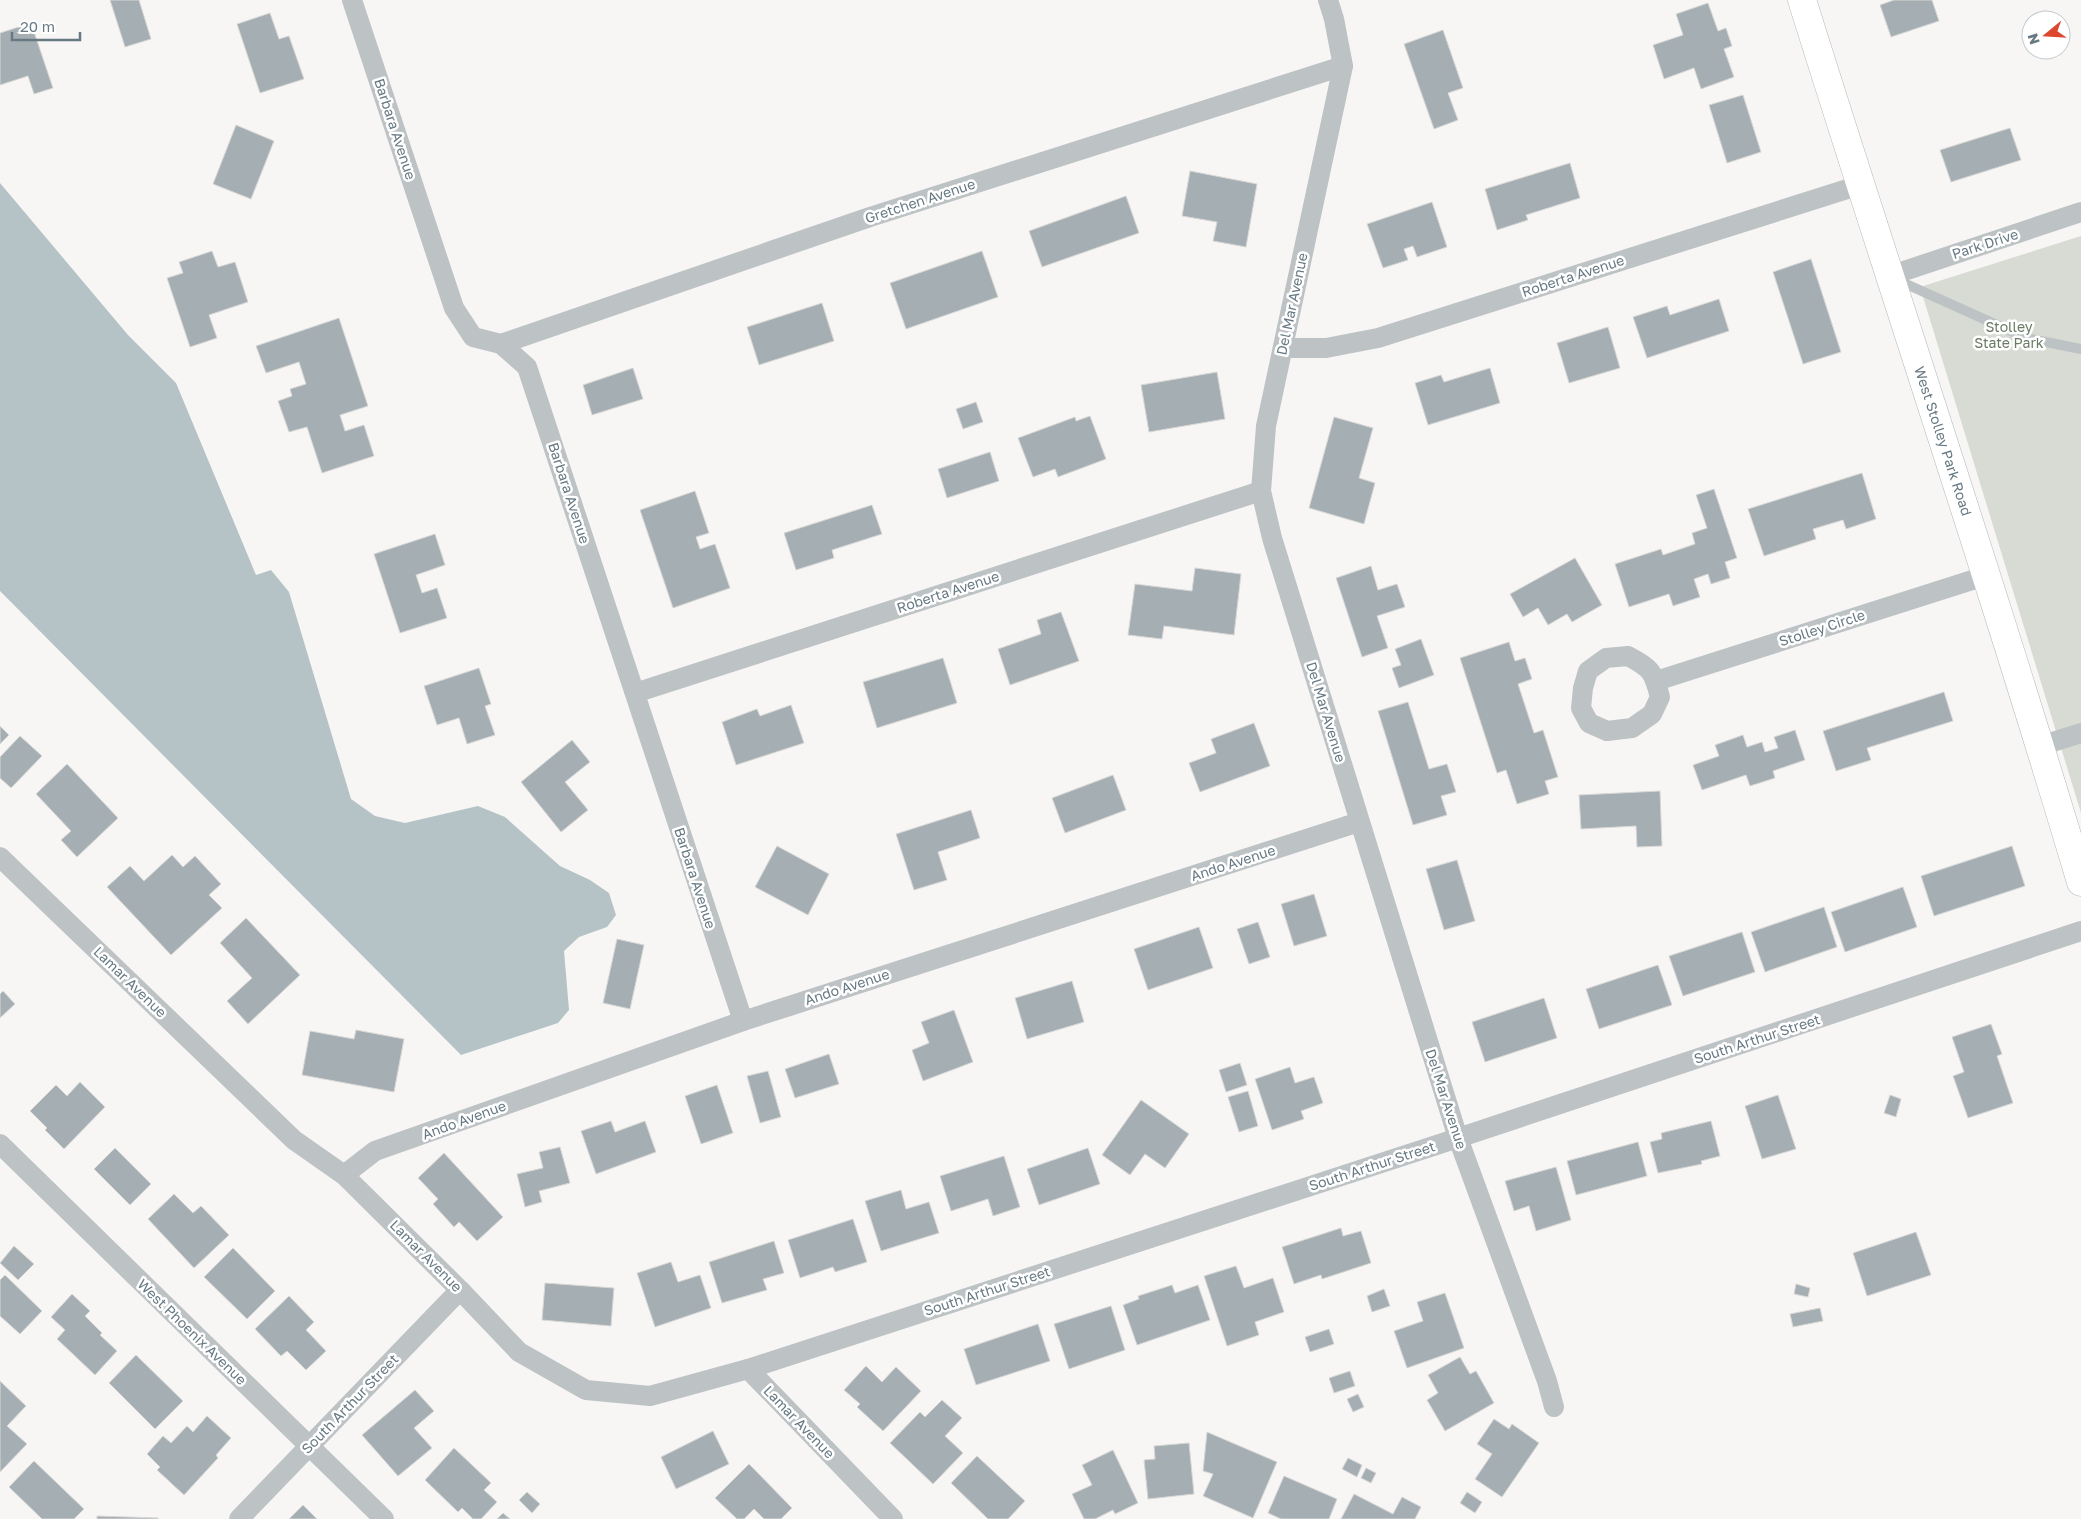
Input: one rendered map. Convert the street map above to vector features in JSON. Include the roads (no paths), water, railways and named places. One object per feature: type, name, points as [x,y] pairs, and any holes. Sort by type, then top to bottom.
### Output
[{"type":"main road","name":"West Stolley Park Road","points":[[1802,0],[1889,276],[1988,575],[2081,882]]},
{"type":"street","name":"Barbara Avenue","points":[[352,0],[454,308],[473,337],[500,344],[527,368],[742,1021]]},
{"type":"street","name":"Del Mar Avenue","points":[[1328,0],[1343,66],[1266,426],[1261,491],[1272,538],[1458,1138],[1547,1381],[1554,1407]]},
{"type":"street","name":"Gretchen Avenue","points":[[500,344],[879,214],[1343,66]]},
{"type":"street","name":"Roberta Avenue","points":[[1283,348],[1326,348],[1378,338],[1860,185]]},
{"type":"street","name":"Park Drive","points":[[1889,276],[2081,212]]},
{"type":"street","name":"Roberta Avenue","points":[[635,693],[1261,491]]},
{"type":"street","name":"Stolley Circle","points":[[1656,681],[1988,575]]},
{"type":"street","points":[[2040,746],[2081,733]]},
{"type":"street","name":"Ando Avenue","points":[[344,1175],[375,1151],[742,1021],[1359,822]]},
{"type":"street","name":"Lamar Avenue","points":[[0,857],[294,1140],[344,1175],[460,1290],[519,1352],[586,1390],[650,1396],[748,1369],[893,1519]]},
{"type":"street","name":"South Arthur Street","points":[[748,1369],[1458,1138],[2081,931]]},
{"type":"street","name":"West Phoenix Avenue","points":[[0,1144],[384,1519]]},
{"type":"street","name":"South Arthur Street","points":[[239,1519],[460,1290]]},
{"type":"lane","points":[[1889,276],[2026,338],[2081,349]]},
{"type":"park label","name":"Stolley State Park","points":[[2009,336]]}]
